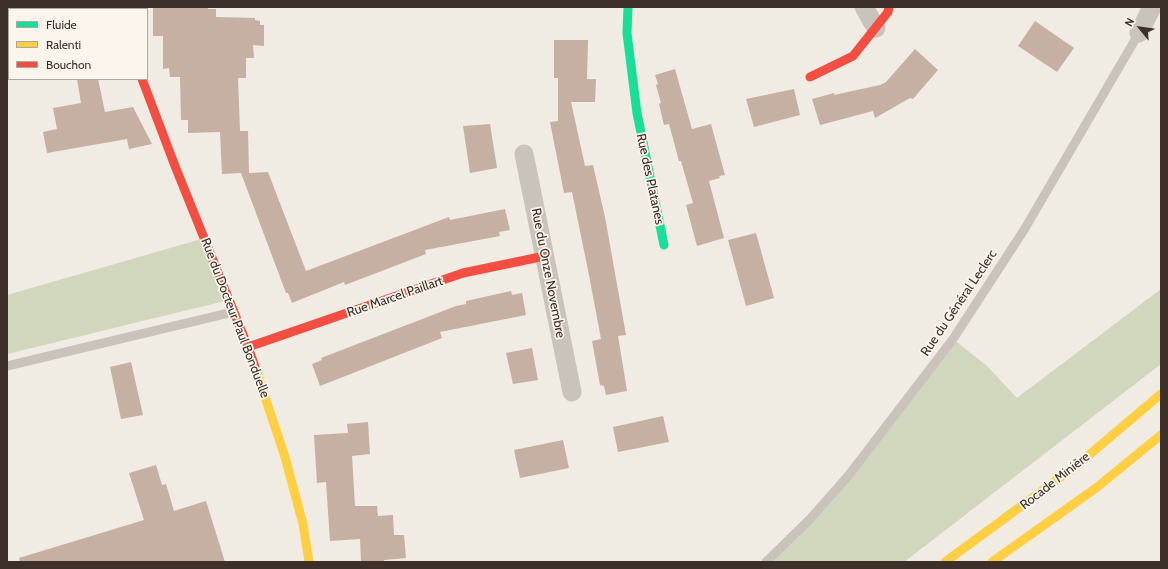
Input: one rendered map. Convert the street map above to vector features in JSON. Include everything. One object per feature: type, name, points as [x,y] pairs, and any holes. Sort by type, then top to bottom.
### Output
[{"type":"main road","name":"Rue des Platanes","points":[[628,7],[627,32],[637,113],[664,245]]},
{"type":"main road","points":[[810,77],[853,56],[888,12],[889,7]]},
{"type":"main road","name":"Rue du Docteur Paul Bonduelle","points":[[142,80],[248,347],[285,457],[303,524],[309,562]]},
{"type":"main road","name":"Rue Marcel Paillart","points":[[248,347],[463,273],[545,256]]},
{"type":"main road","name":"Rocade Minière","points":[[945,562],[1076,466],[1161,394]]},
{"type":"main road","points":[[992,562],[1096,488],[1161,435]]},
{"type":"street","points":[[864,7],[876,28]]},
{"type":"street","points":[[1139,33],[1152,7]]},
{"type":"street","name":"Rue du Onze Novembre","points":[[524,154],[572,392]]},
{"type":"lane","name":"Rue du Général Leclerc","points":[[766,562],[810,519],[848,476],[953,339],[1024,230],[1139,33]]},
{"type":"lane","points":[[7,366],[233,312]]},
{"type":"green space","points":[[205,238],[229,300],[7,354],[7,295]]},
{"type":"green space","points":[[1161,289],[1161,364],[904,562],[766,562],[810,519],[953,339],[987,366],[1017,398]]},
{"type":"building","points":[[153,7],[208,7],[208,9],[216,9],[216,17],[255,18],[255,20],[260,21],[260,25],[264,25],[264,46],[253,45],[254,58],[246,58],[246,78],[238,78],[240,131],[248,131],[249,173],[268,172],[306,271],[449,217],[450,220],[505,209],[510,230],[499,232],[500,236],[425,250],[426,254],[345,285],[344,282],[292,303],[288,293],[286,293],[241,173],[222,174],[220,132],[188,133],[188,120],[181,120],[180,77],[170,77],[169,68],[163,69],[163,36],[153,36]]},
{"type":"building","points":[[1035,21],[1074,48],[1057,72],[1018,46]]},
{"type":"building","points":[[554,40],[588,40],[587,79],[596,79],[595,102],[571,102],[585,166],[593,165],[605,217],[626,335],[618,336],[627,391],[606,395],[604,386],[600,385],[592,341],[601,339],[572,192],[564,193],[550,122],[558,121],[558,78],[554,78]]},
{"type":"building","points":[[915,49],[938,70],[913,99],[910,98],[875,118],[873,111],[820,125],[812,99],[834,93],[834,95],[880,85],[886,82]]},
{"type":"building","points":[[675,69],[692,129],[711,124],[725,175],[709,181],[724,238],[697,246],[686,205],[693,203],[669,124],[664,125],[659,104],[661,103],[656,85],[658,84],[655,75]]},
{"type":"building","points":[[77,80],[98,80],[105,112],[133,107],[152,144],[129,149],[127,139],[47,153],[43,132],[57,129],[53,108],[81,103]]},
{"type":"building","points":[[794,89],[800,115],[754,127],[746,99]]},
{"type":"building","points":[[490,124],[497,168],[470,173],[463,126]]},
{"type":"building","points":[[756,233],[774,298],[746,306],[728,240]]},
{"type":"building","points":[[511,291],[512,295],[522,293],[526,315],[440,332],[442,338],[320,386],[312,364],[322,360],[321,358],[456,306],[466,304],[466,301]]},
{"type":"building","points":[[532,348],[538,380],[513,384],[506,353]]},
{"type":"building","points":[[131,362],[143,415],[121,419],[110,367]]},
{"type":"building","points":[[663,416],[669,442],[618,452],[613,427]]},
{"type":"building","points":[[368,422],[370,454],[352,456],[355,506],[377,506],[378,516],[393,515],[394,535],[404,535],[406,558],[384,560],[384,562],[361,562],[360,539],[330,541],[326,482],[317,483],[314,435],[348,433],[347,424]]},
{"type":"building","points":[[563,440],[569,468],[520,478],[514,450]]},
{"type":"building","points":[[156,465],[162,485],[166,484],[174,511],[206,501],[225,562],[20,562],[19,558],[144,520],[129,473]]},
{"type":"traffic: fast","points":[[628,7],[627,33],[637,113],[664,245]]},
{"type":"traffic: slow","points":[[255,367],[285,457],[303,524],[309,562]]},
{"type":"traffic: slow","points":[[945,562],[1076,466],[1161,394]]},
{"type":"traffic: slow","points":[[992,562],[1096,488],[1161,435]]},
{"type":"traffic: jam","points":[[810,77],[853,56],[888,12],[889,7]]},
{"type":"traffic: jam","points":[[142,80],[255,367]]},
{"type":"traffic: jam","points":[[248,347],[463,273],[545,256]]}]
